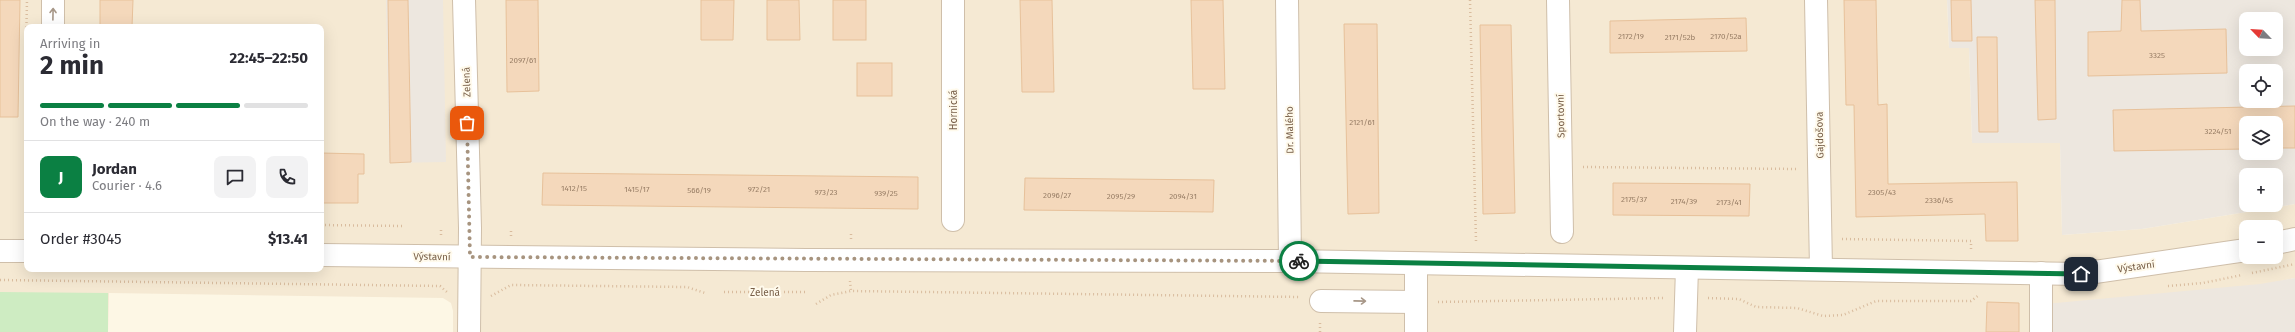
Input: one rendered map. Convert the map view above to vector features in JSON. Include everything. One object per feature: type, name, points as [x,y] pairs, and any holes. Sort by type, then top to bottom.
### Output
[{"type":"street","points":[[53,0],[53,24]]},
{"type":"street","name":"Zelená","points":[[464,0],[470,257],[469,332]]},
{"type":"street","name":"Hornická","points":[[953,220],[954,0]]},
{"type":"street","name":"Dr. Malého","points":[[1287,0],[1290,260]]},
{"type":"street","name":"Sportovní","points":[[1558,0],[1562,232]]},
{"type":"street","name":"Gajdošova","points":[[1816,0],[1821,269]]},
{"type":"street","points":[[2283,242],[2295,239]]},
{"type":"street","points":[[0,251],[24,251]]},
{"type":"street","name":"Výstavní","points":[[324,255],[470,257],[1290,260],[1416,264],[2081,274],[2239,251]]},
{"type":"street","points":[[1416,264],[1416,332]]},
{"type":"street","points":[[1685,332],[1687,268]]},
{"type":"street","points":[[2041,273],[2041,332]]},
{"type":"street","points":[[1321,300],[1416,302]]},
{"type":"path","points":[[26,24],[27,0]]},
{"type":"path","points":[[1470,0],[1476,265]]},
{"type":"path","points":[[1560,166],[1820,169]]},
{"type":"path","points":[[324,225],[404,226]]},
{"type":"path","points":[[0,280],[440,286],[448,293]]},
{"type":"path","points":[[440,286],[441,281]]},
{"type":"path","points":[[489,297],[511,284],[688,287],[705,293]]},
{"type":"path","points":[[816,304],[831,295],[851,291],[1292,295],[1321,300]]},
{"type":"path","name":"Zelená","points":[[724,292],[807,292]]},
{"type":"path","points":[[1416,302],[1686,298],[1739,299],[1756,307],[1797,308],[1823,316],[1843,315],[1876,301],[1971,301]]},
{"type":"shaded area","points":[[0,0],[1947,0],[1949,48],[1969,48],[1972,143],[2060,143],[2062,235],[2142,229],[2246,212],[2283,212],[2283,206],[2295,204],[2295,278],[2033,332],[453,332],[453,311],[451,303],[443,298],[109,293],[108,332],[0,332]]},
{"type":"shaded area","points":[[386,0],[443,0],[446,162],[389,163]]},
{"type":"shaded area","points":[[1947,0],[2295,0],[2295,204],[2283,206],[2283,168],[2239,168],[2239,212],[2246,212],[2142,229],[2062,235],[2060,143],[1972,143],[1969,48],[1949,48]]},
{"type":"shaded area","points":[[2295,278],[2295,332],[2033,332],[2034,305],[2260,284]]},
{"type":"green space","points":[[0,292],[108,293],[108,332],[0,332]]},
{"type":"building","points":[[0,0],[20,0],[18,117],[0,117]]},
{"type":"building","points":[[100,0],[133,0],[132,24],[100,24]]},
{"type":"building","points":[[388,0],[408,0],[411,162],[390,163]]},
{"type":"building","points":[[506,0],[538,0],[539,91],[507,92]]},
{"type":"building","points":[[701,0],[734,0],[733,40],[701,40]]},
{"type":"building","points":[[767,0],[799,0],[800,40],[767,40]]},
{"type":"building","points":[[833,0],[866,0],[866,40],[833,40]]},
{"type":"building","points":[[1020,0],[1052,0],[1054,92],[1022,92]]},
{"type":"building","points":[[1191,0],[1223,0],[1225,89],[1193,89]]},
{"type":"building","points":[[1844,0],[1876,0],[1878,105],[1887,104],[1888,184],[2017,182],[2018,241],[1986,241],[1985,214],[1856,217],[1854,105],[1846,105]]},
{"type":"building","points":[[1951,0],[1971,0],[1972,41],[1952,41]]},
{"type":"building","points":[[2035,0],[2055,0],[2056,119],[2038,120]]},
{"type":"building","points":[[2122,0],[2140,0],[2141,31],[2226,29],[2227,73],[2088,76],[2088,32],[2121,31]]},
{"type":"building","points":[[1746,18],[1747,51],[1610,53],[1610,21]]},
{"type":"building","points":[[1344,24],[1377,24],[1379,213],[1348,214]]},
{"type":"building","points":[[1480,25],[1511,25],[1515,213],[1483,214]]},
{"type":"building","points":[[1977,37],[1997,37],[1998,132],[1979,132]]},
{"type":"building","points":[[857,63],[892,63],[892,96],[857,96]]},
{"type":"building","points":[[2283,106],[2295,106],[2295,148],[2283,148],[2283,116],[2239,116],[2239,149],[2114,151],[2113,110],[2239,107],[2283,108]]},
{"type":"building","points":[[324,153],[364,154],[364,174],[358,174],[358,203],[324,203]]},
{"type":"building","points":[[543,173],[918,177],[918,209],[542,205]]},
{"type":"building","points":[[1025,178],[1214,180],[1213,212],[1024,210]]},
{"type":"building","points":[[1613,183],[1750,184],[1749,216],[1613,215]]},
{"type":"building","points":[[1987,302],[2019,303],[2019,332],[1986,332]]},
{"type":"way so far","points":[[467,123],[470,257],[726,258],[806,260],[1299,261]]},
{"type":"route","points":[[1299,261],[2081,274]]}]
